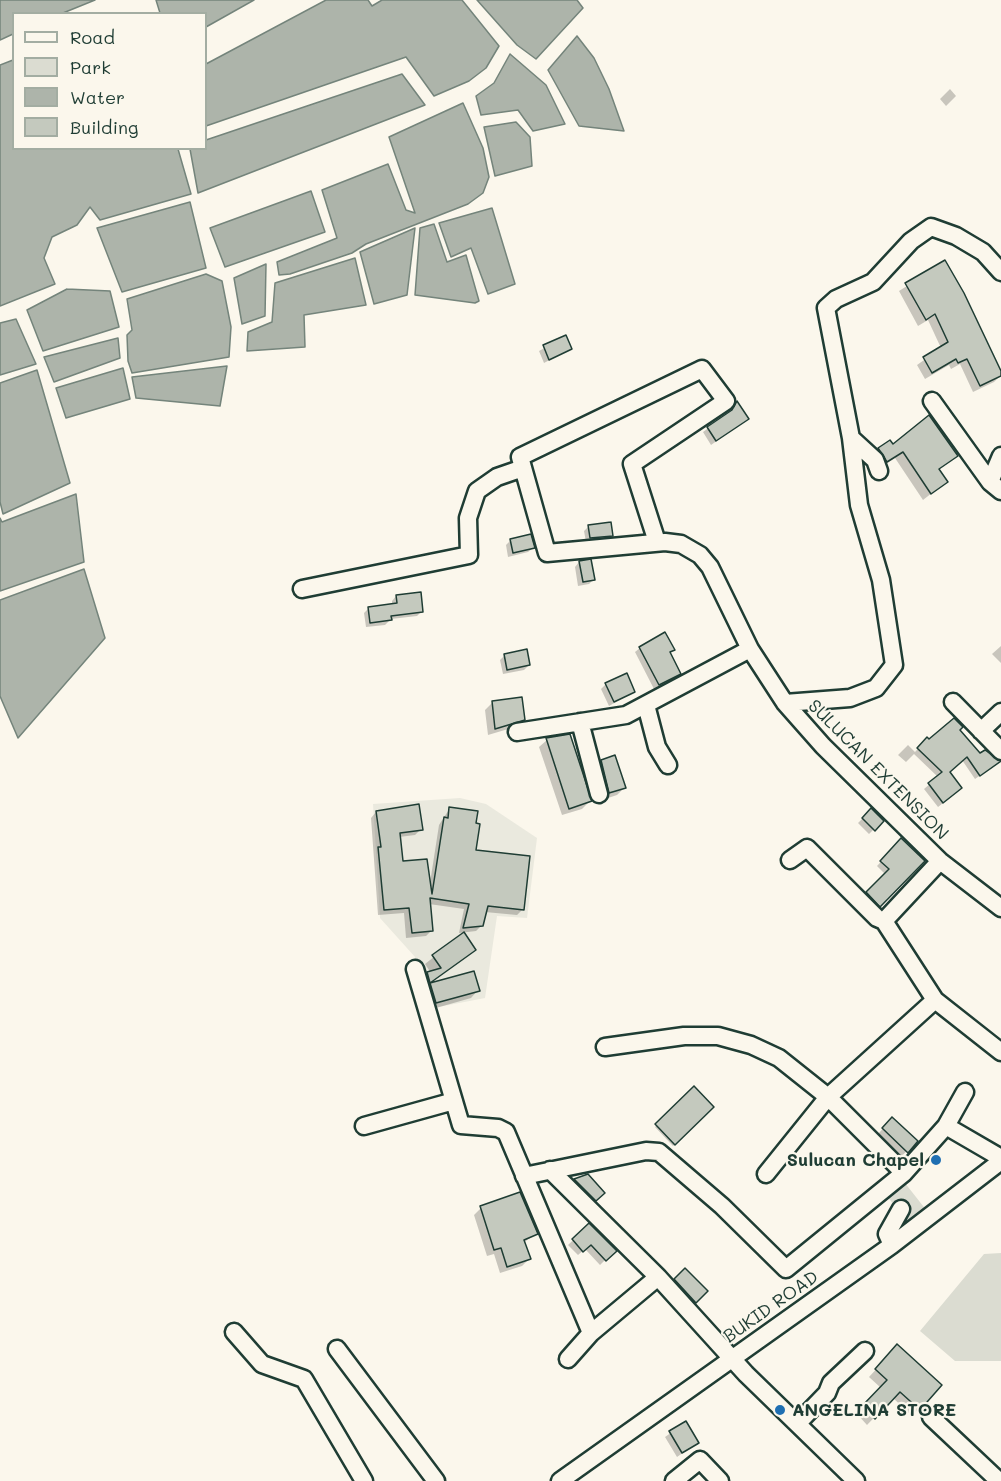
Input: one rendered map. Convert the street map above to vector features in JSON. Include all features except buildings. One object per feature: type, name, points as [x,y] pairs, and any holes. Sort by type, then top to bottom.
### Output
[{"type":"street","points":[[785,704],[850,698],[876,688],[894,664],[881,580],[859,506],[851,438],[826,308],[836,299],[873,282],[910,241],[931,227],[956,236],[983,252],[1001,272]]},
{"type":"street","points":[[302,589],[469,555],[468,518],[477,490],[497,477],[523,468],[520,457],[702,369],[726,401],[632,464],[657,542]]},
{"type":"street","points":[[932,401],[996,487]]},
{"type":"street","points":[[851,438],[875,460],[879,471]]},
{"type":"street","points":[[996,487],[1001,456]]},
{"type":"street","name":"SULUCAN EXTENSION","points":[[523,468],[547,553],[657,542],[681,544],[706,562],[750,649],[785,704],[823,746],[940,861],[1001,908]]},
{"type":"street","points":[[517,732],[626,715],[750,649]]},
{"type":"street","points":[[953,702],[1001,751]]},
{"type":"street","points":[[646,705],[657,747],[668,765]]},
{"type":"street","points":[[981,731],[1001,712]]},
{"type":"street","points":[[580,722],[599,794]]},
{"type":"street","points":[[790,860],[807,848],[878,918],[884,921],[935,1000],[1001,1052]]},
{"type":"street","points":[[884,921],[940,861]]},
{"type":"street","points":[[415,969],[461,1125],[498,1128],[506,1132],[591,1333]]},
{"type":"street","points":[[766,1174],[828,1097],[935,1000]]},
{"type":"street","points":[[605,1047],[684,1036],[718,1036],[751,1045],[779,1058],[828,1097],[904,1173]]},
{"type":"street","points":[[524,1176],[646,1151],[659,1152],[722,1206],[786,1269],[904,1173],[946,1126],[965,1092]]},
{"type":"street","points":[[364,1126],[454,1101]]},
{"type":"street","points":[[946,1126],[1001,1160]]},
{"type":"street","name":"BUKID ROAD","points":[[560,1481],[738,1365],[1001,1160]]},
{"type":"street","points":[[550,1170],[658,1277],[738,1365],[856,1481]]},
{"type":"street","points":[[892,1245],[887,1234],[901,1209]]},
{"type":"street","points":[[568,1359],[591,1333],[658,1277]]},
{"type":"street","points":[[234,1332],[262,1364],[304,1379],[364,1481]]},
{"type":"street","points":[[337,1349],[436,1481]]},
{"type":"street","points":[[798,1423],[827,1393],[831,1383],[865,1351]]},
{"type":"street","points":[[931,1417],[999,1481]]},
{"type":"street","points":[[674,1481],[700,1460],[720,1481]]},
{"type":"shaded area","points":[[460,798],[486,804],[537,838],[527,918],[497,916],[485,998],[428,1009],[415,957],[380,918],[373,804]]},
{"type":"green space","points":[[901,1178],[927,1211],[909,1225],[884,1192]]},
{"type":"green space","points":[[1001,1253],[1001,1361],[955,1361],[920,1331],[984,1254]]},
{"type":"water","points":[[0,0],[95,0],[65,12],[12,12],[12,34],[0,40]]},
{"type":"water","points":[[156,0],[254,0],[207,26],[207,12],[160,12]]},
{"type":"water","points":[[326,0],[368,0],[372,6],[382,0],[462,0],[499,46],[486,68],[469,81],[434,96],[406,57],[207,126],[207,63]]},
{"type":"water","points":[[477,0],[577,0],[583,8],[536,59],[517,45]]},
{"type":"water","points":[[577,36],[594,58],[609,89],[624,131],[579,126],[548,70]]},
{"type":"water","points":[[510,54],[546,85],[565,124],[533,131],[518,110],[481,115],[476,96],[494,83]]},
{"type":"water","points":[[12,60],[12,150],[178,150],[191,194],[100,220],[90,207],[77,225],[52,237],[44,258],[55,284],[0,306],[0,65]]},
{"type":"water","points":[[402,74],[425,105],[198,193],[190,150],[207,150],[207,140]]},
{"type":"water","points":[[463,103],[483,148],[489,177],[483,193],[468,204],[366,244],[352,253],[290,274],[279,275],[277,262],[337,238],[322,190],[388,164],[406,210],[415,213],[389,137]]},
{"type":"water","points":[[516,122],[530,137],[532,166],[495,176],[484,127]]},
{"type":"water","points":[[311,191],[325,232],[225,267],[210,228]]},
{"type":"water","points":[[190,202],[206,268],[122,292],[97,228]]},
{"type":"water","points":[[492,208],[515,284],[488,294],[471,248],[451,257],[439,223]]},
{"type":"water","points":[[434,224],[447,262],[466,255],[479,301],[475,303],[415,295],[420,228]]},
{"type":"water","points":[[415,228],[407,295],[374,304],[360,252]]},
{"type":"water","points":[[355,258],[366,305],[304,315],[305,347],[247,351],[248,332],[272,322],[275,283]]},
{"type":"water","points":[[266,264],[265,316],[242,324],[234,278]]},
{"type":"water","points":[[206,274],[222,281],[231,327],[229,357],[132,373],[128,361],[127,335],[132,330],[127,299]]},
{"type":"water","points":[[67,289],[110,291],[119,327],[43,351],[27,310]]},
{"type":"water","points":[[16,319],[36,364],[0,375],[0,323]]},
{"type":"water","points":[[118,338],[120,358],[54,382],[44,357]]},
{"type":"water","points":[[227,366],[220,406],[136,398],[132,377]]},
{"type":"water","points":[[123,368],[130,399],[66,418],[56,388]]},
{"type":"water","points":[[37,370],[70,483],[3,514],[0,502],[0,383]]},
{"type":"water","points":[[76,494],[84,562],[0,591],[0,518],[2,522]]},
{"type":"water","points":[[84,569],[105,638],[18,738],[0,696],[0,600]]},
{"type":"place","name":"Sulucan Chapel","points":[[936,1160]]},
{"type":"place","name":"ANGELINA STORE","points":[[780,1410]]}]
